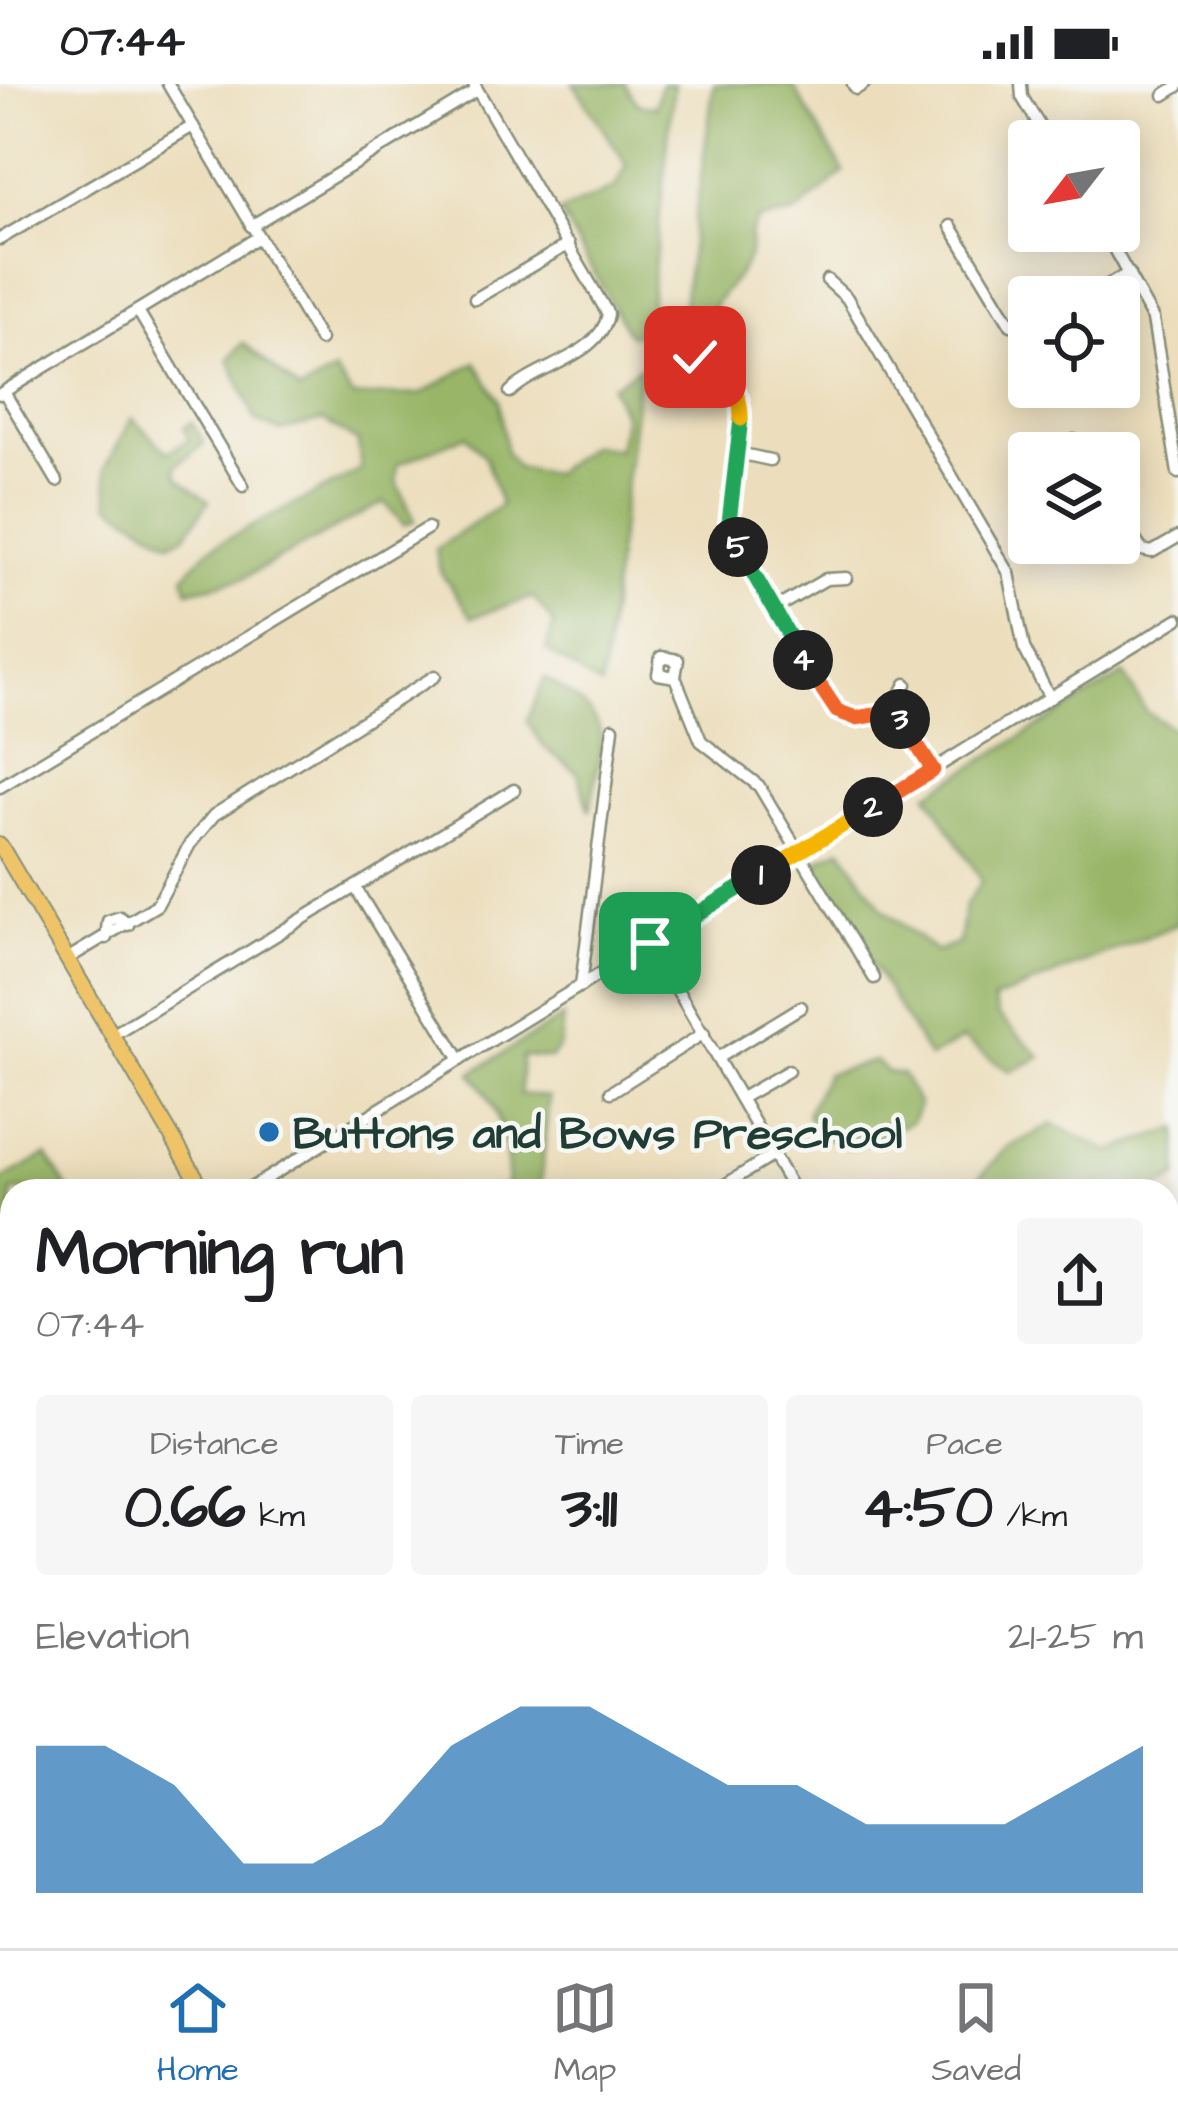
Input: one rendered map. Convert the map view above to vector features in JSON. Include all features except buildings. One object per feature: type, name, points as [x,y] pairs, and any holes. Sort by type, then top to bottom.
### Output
[{"type":"main road","points":[[0,845],[197,1179]]},
{"type":"street","points":[[168,84],[320,340]]},
{"type":"street","points":[[1021,84],[1022,97],[1036,120]]},
{"type":"street","points":[[1164,94],[1178,86]]},
{"type":"street","points":[[57,481],[2,393],[139,311],[476,87],[569,244],[607,321],[590,343],[510,392]]},
{"type":"street","points":[[0,238],[193,126]]},
{"type":"street","points":[[951,226],[1008,320]]},
{"type":"street","points":[[476,299],[569,244]]},
{"type":"street","points":[[1116,252],[1153,319],[1172,403],[1178,472]]},
{"type":"street","points":[[1124,276],[1129,273]]},
{"type":"street","points":[[827,280],[848,298],[1010,573],[1024,648],[1050,698]]},
{"type":"street","points":[[139,311],[243,486]]},
{"type":"street","points":[[695,357],[714,364],[739,397],[730,529],[774,609],[830,706],[850,716],[892,712]]},
{"type":"street","points":[[738,453],[770,460]]},
{"type":"street","points":[[0,787],[428,528]]},
{"type":"street","points":[[1140,544],[1145,551],[1178,537]]},
{"type":"street","points":[[774,609],[826,579],[846,578]]},
{"type":"street","points":[[266,1179],[1178,620]]},
{"type":"street","points":[[67,959],[163,899],[190,844],[214,815],[435,676]]},
{"type":"street","points":[[675,677],[701,742],[754,780],[874,978]]},
{"type":"street","points":[[892,712],[906,684]]},
{"type":"street","points":[[892,712],[933,770]]},
{"type":"street","points":[[580,986],[613,728]]},
{"type":"street","points":[[112,1035],[514,790]]},
{"type":"street","points":[[355,887],[460,1060]]},
{"type":"street","points":[[650,943],[787,1179]]},
{"type":"street","points":[[719,1057],[802,1007]]},
{"type":"street","points":[[610,1092],[704,1033]]},
{"type":"street","points":[[743,1097],[788,1070]]},
{"type":"street","points":[[735,1179],[773,1156]]},
{"type":"green space","points":[[574,84],[625,84],[638,104],[655,107],[661,84],[674,84],[647,333],[629,335],[560,212],[615,188],[627,165]]},
{"type":"green space","points":[[714,84],[792,84],[844,172],[795,214],[758,220],[750,235],[746,264],[713,306],[700,339],[677,347]]},
{"type":"green space","points":[[243,343],[300,391],[335,372],[353,397],[421,394],[476,362],[499,401],[506,452],[517,468],[552,474],[591,445],[618,449],[624,416],[611,386],[640,367],[601,687],[546,650],[554,624],[533,597],[472,617],[440,571],[436,549],[501,505],[485,457],[466,435],[398,464],[396,481],[415,521],[404,525],[384,502],[241,579],[188,591],[184,576],[210,548],[361,470],[358,442],[323,420],[279,431],[256,421],[229,359]]},
{"type":"green space","points":[[132,418],[167,452],[189,440],[184,428],[192,422],[204,443],[175,467],[179,478],[209,501],[185,536],[170,542],[110,504],[105,468]]},
{"type":"green space","points":[[1124,674],[1146,712],[1178,732],[1178,924],[993,1000],[998,1015],[1041,1057],[1010,1072],[963,1039],[929,1058],[812,864],[841,848],[884,910],[936,952],[959,943],[965,906],[982,881],[928,794]]},
{"type":"green space","points":[[545,678],[585,707],[600,732],[590,811],[578,773],[545,748],[527,721]]},
{"type":"green space","points":[[563,1017],[560,1045],[551,1058],[522,1056],[520,1094],[549,1097],[541,1179],[507,1179],[501,1128],[489,1098],[471,1073]]},
{"type":"green space","points":[[875,1061],[887,1072],[902,1074],[919,1105],[912,1121],[852,1148],[815,1132],[807,1113],[826,1074]]},
{"type":"green space","points":[[1053,1124],[1109,1152],[1178,1128],[1178,1177],[977,1179],[1006,1149]]},
{"type":"green space","points":[[47,1155],[62,1179],[4,1179]]},
{"type":"place","name":"Buttons and Bows Preschool","points":[[269,1132]]},
{"type":"route","points":[[650,943],[933,770],[895,713],[856,718],[830,706],[778,619],[730,529],[742,417],[739,397],[714,364],[695,357]]}]
